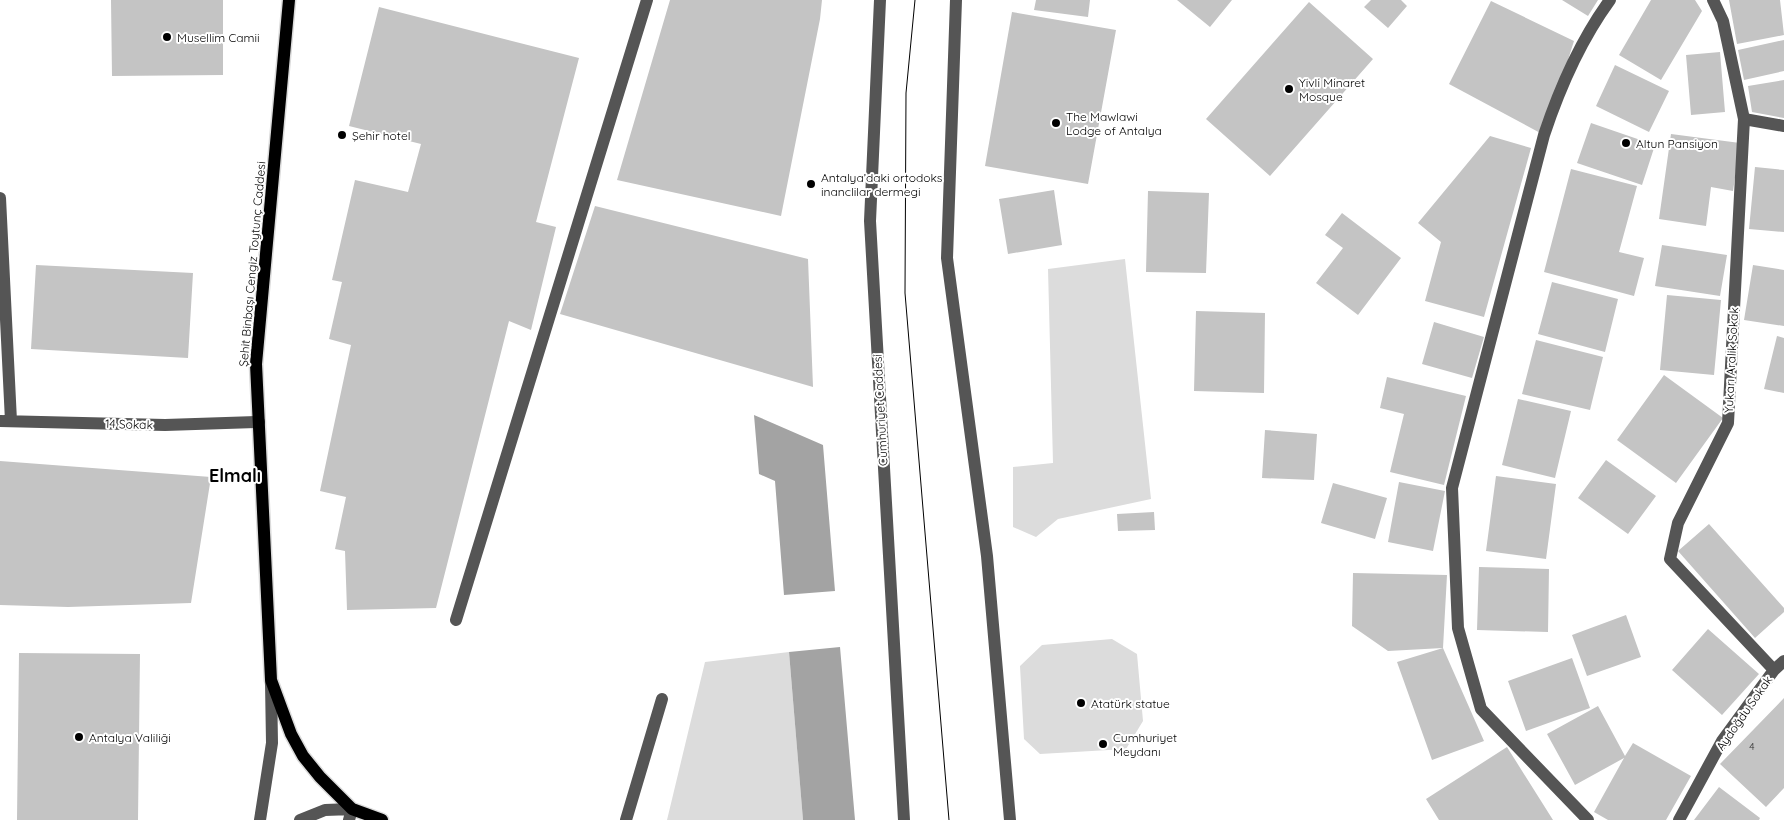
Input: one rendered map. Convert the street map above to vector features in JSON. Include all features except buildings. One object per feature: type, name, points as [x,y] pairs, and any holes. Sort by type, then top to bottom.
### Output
[{"type":"main road","name":"Şehit Binbaşı Cengiz Toytunç Caddesi","points":[[288,0],[256,364],[271,680],[291,734],[303,756],[351,815],[382,820]]},
{"type":"street","points":[[456,620],[647,0]]},
{"type":"street","name":"Cumhuriyet Caddesi","points":[[880,0],[870,221],[904,820]]},
{"type":"street","points":[[956,0],[947,258],[986,556],[1010,820]]},
{"type":"street","points":[[1588,820],[1481,709],[1458,628],[1452,488],[1544,135],[1555,101],[1588,30],[1610,0]]},
{"type":"street","name":"Yukarı Aralik Sokak","points":[[1713,0],[1723,21],[1744,119],[1728,423],[1678,523],[1670,559],[1779,665]]},
{"type":"street","points":[[1744,119],[1784,126]]},
{"type":"street","points":[[0,198],[5,421]]},
{"type":"street","name":"14 Sokak","points":[[5,421],[165,425],[258,422]]},
{"type":"street","name":"Aydoğdu Sokak","points":[[1679,820],[1722,741],[1779,665]]},
{"type":"street","name":"Şehit Binbaşı Cengiz Toytunç Caddesi","points":[[260,820],[272,743],[271,680]]},
{"type":"street","points":[[626,820],[662,699]]},
{"type":"street","points":[[300,820],[325,810],[351,815]]},
{"type":"shaded area","points":[[1125,259],[1151,499],[1058,519],[1036,537],[1013,527],[1013,467],[1053,463],[1048,269]]},
{"type":"shaded area","points":[[754,415],[823,445],[835,591],[784,595],[775,481],[759,474]]},
{"type":"shaded area","points":[[1112,639],[1137,654],[1143,721],[1126,749],[1040,754],[1024,739],[1020,666],[1042,645]]},
{"type":"shaded area","points":[[840,647],[855,820],[803,820],[789,652]]},
{"type":"shaded area","points":[[789,652],[803,820],[667,820],[705,662]]},
{"type":"tram line","points":[[915,0],[906,93],[905,293],[949,820]]},
{"type":"place","name":"Musellim Camii","points":[[167,37]]},
{"type":"place","name":"Yivli Minaret Mosque","points":[[1289,89]]},
{"type":"place","name":"The Mawlawi Lodge of Antalya","points":[[1056,123]]},
{"type":"place","name":"Şehir hotel","points":[[342,135]]},
{"type":"place","name":"Altun Pansiyon","points":[[1626,143]]},
{"type":"place","name":"Antalya’daki ortodoks inanclilar dermegi","points":[[811,184]]},
{"type":"place","name":"Atatürk statue","points":[[1081,703]]},
{"type":"place","name":"Antalya Valiliği","points":[[79,737]]},
{"type":"place","name":"Cumhuriyet Meydanı","points":[[1103,744]]},
{"type":"district","name":"Elmalı","points":[[235,475]]}]
